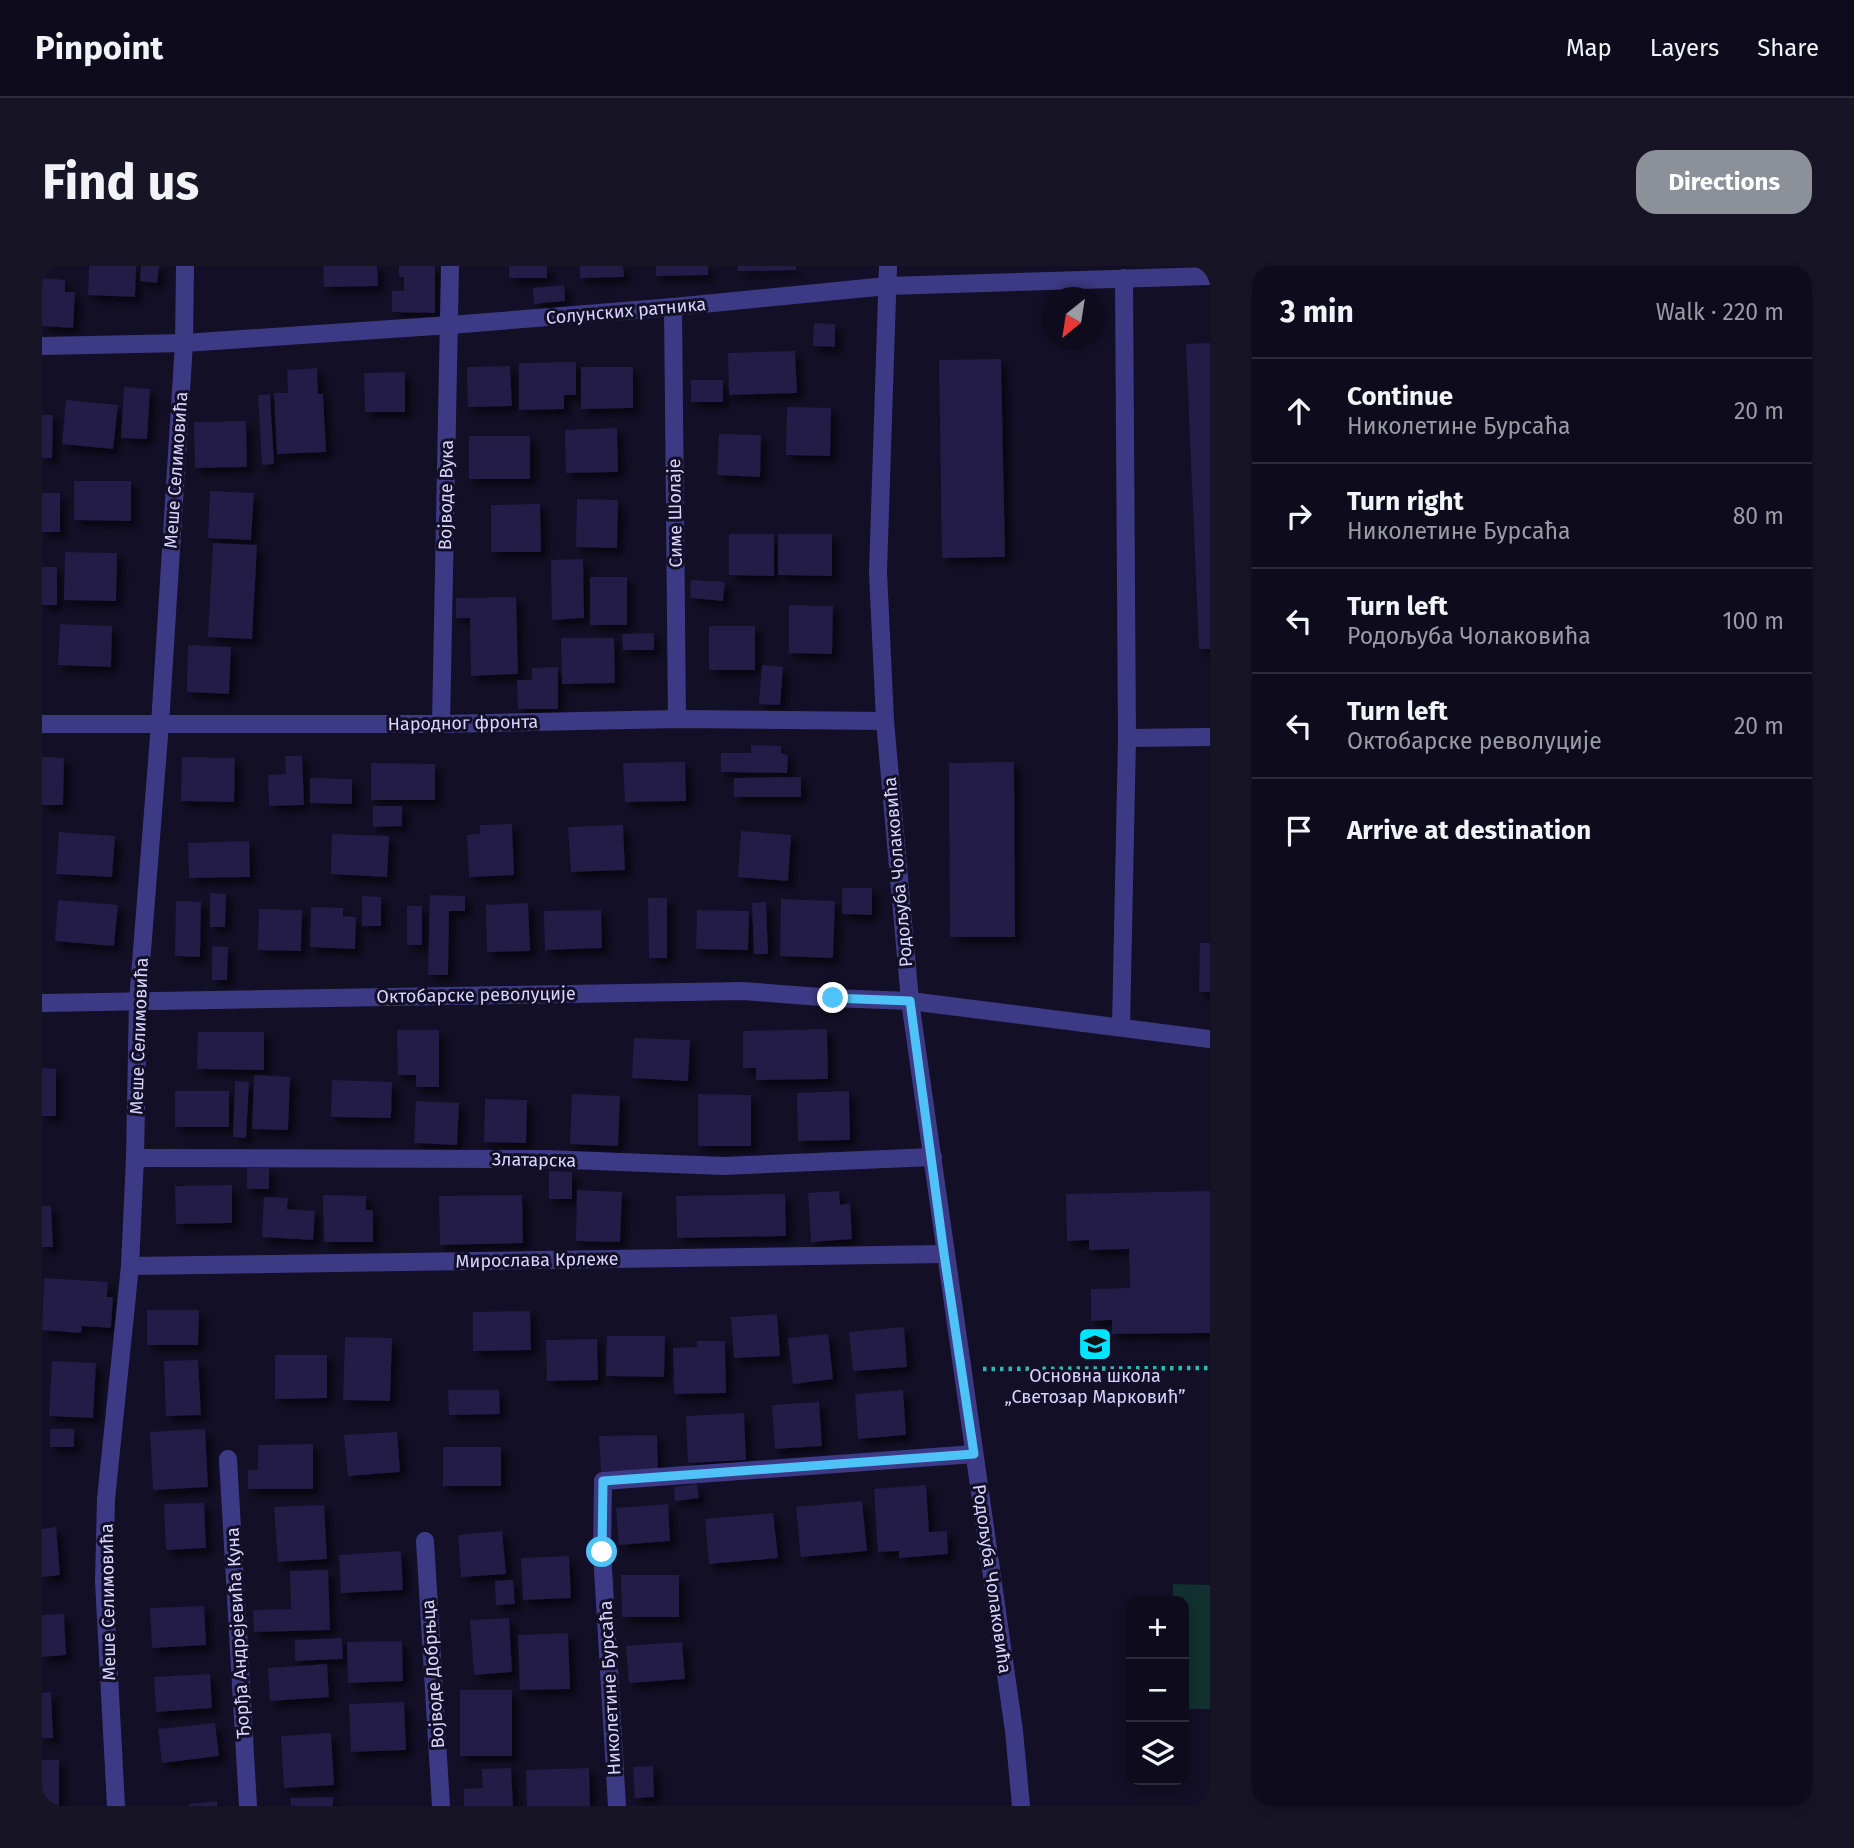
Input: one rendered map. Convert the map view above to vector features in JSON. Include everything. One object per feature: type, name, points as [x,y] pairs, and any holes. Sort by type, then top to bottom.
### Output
[{"type":"street","name":"Меше Селимовића","points":[[116,1806],[104,1581],[105,1527],[130,1266],[138,1001],[160,724],[184,342],[185,266]]},
{"type":"street","name":"Војводе Вука","points":[[441,724],[450,266]]},
{"type":"street","name":"Родољуба Чолаковића","points":[[888,266],[878,572],[885,721],[910,1001],[1012,1718],[1021,1806]]},
{"type":"street","name":"Солунских ратника","points":[[42,346],[184,342],[450,325],[887,286],[1210,276]]},
{"type":"street","points":[[1121,1027],[1127,738],[1124,278]]},
{"type":"street","name":"Симе Шолаје","points":[[673,307],[677,719]]},
{"type":"street","name":"Народног фронта","points":[[42,724],[441,724],[677,719],[885,721]]},
{"type":"street","points":[[1127,738],[1210,737]]},
{"type":"street","name":"Октобарске револуције","points":[[42,1003],[743,991],[910,1001],[1210,1039]]},
{"type":"street","name":"Златарска","points":[[135,1158],[545,1159],[723,1167],[933,1157]]},
{"type":"street","name":"Мирослава Крлеже","points":[[130,1266],[944,1254]]},
{"type":"street","name":"Николетине Бурсаћа","points":[[617,1806],[602,1552],[603,1481],[974,1454]]},
{"type":"street","name":"Ђорђа Андрејевића Куна","points":[[228,1460],[248,1806]]},
{"type":"street","name":"Војводе Добрњца","points":[[425,1541],[441,1806]]},
{"type":"path","points":[[962,1369],[1210,1368]]},
{"type":"green space","points":[[1173,1584],[1210,1585],[1210,1709],[1189,1709],[1189,1596],[1173,1596]]},
{"type":"building","points":[[89,266],[136,266],[135,297],[88,295]]},
{"type":"building","points":[[141,266],[159,266],[157,283],[140,281]]},
{"type":"building","points":[[323,266],[377,266],[378,286],[324,287]]},
{"type":"building","points":[[399,266],[435,266],[435,313],[392,312],[392,291],[404,291],[404,277],[399,277]]},
{"type":"building","points":[[509,266],[547,266],[547,278],[509,278]]},
{"type":"building","points":[[580,266],[623,266],[624,277],[580,278]]},
{"type":"building","points":[[656,266],[708,266],[708,275],[656,276]]},
{"type":"building","points":[[738,266],[796,266],[796,270],[738,271]]},
{"type":"building","points":[[42,278],[65,280],[65,292],[75,292],[73,328],[42,326]]},
{"type":"building","points":[[564,285],[565,301],[534,304],[533,288]]},
{"type":"building","points":[[814,323],[835,324],[835,347],[813,346]]},
{"type":"building","points":[[1210,343],[1210,649],[1199,649],[1186,344]]},
{"type":"building","points":[[795,351],[797,393],[729,395],[728,353]]},
{"type":"building","points":[[1001,359],[1005,557],[942,558],[939,360]]},
{"type":"building","points":[[576,362],[576,395],[564,395],[564,409],[519,410],[519,363]]},
{"type":"building","points":[[510,366],[512,406],[468,407],[467,367]]},
{"type":"building","points":[[581,367],[633,367],[633,408],[581,409]]},
{"type":"building","points":[[317,368],[318,394],[323,394],[326,452],[277,454],[274,393],[288,393],[287,370]]},
{"type":"building","points":[[405,372],[405,412],[365,412],[364,373]]},
{"type":"building","points":[[691,380],[723,380],[723,402],[691,402]]},
{"type":"building","points":[[124,387],[150,389],[147,439],[121,438]]},
{"type":"building","points":[[270,394],[274,464],[262,465],[258,395]]},
{"type":"building","points":[[66,400],[118,405],[113,449],[62,444]]},
{"type":"building","points":[[787,407],[831,408],[830,456],[786,455]]},
{"type":"building","points":[[42,415],[53,415],[52,458],[42,458]]},
{"type":"building","points":[[246,421],[247,467],[195,468],[194,422]]},
{"type":"building","points":[[617,428],[618,472],[566,473],[565,430]]},
{"type":"building","points":[[719,434],[761,435],[760,477],[717,475]]},
{"type":"building","points":[[469,436],[530,436],[530,479],[469,479]]},
{"type":"building","points":[[74,481],[131,481],[131,521],[74,520]]},
{"type":"building","points":[[210,491],[254,493],[251,540],[208,538]]},
{"type":"building","points":[[42,493],[60,493],[60,532],[42,532]]},
{"type":"building","points":[[577,499],[618,500],[617,548],[576,547]]},
{"type":"building","points":[[540,504],[541,552],[491,552],[491,505]]},
{"type":"building","points":[[729,534],[774,534],[774,576],[729,575]]},
{"type":"building","points":[[778,534],[832,534],[832,576],[778,575]]},
{"type":"building","points":[[213,543],[257,545],[252,639],[208,637]]},
{"type":"building","points":[[65,552],[117,553],[116,601],[64,600]]},
{"type":"building","points":[[583,559],[584,618],[552,620],[551,560]]},
{"type":"building","points":[[42,567],[57,567],[57,605],[42,605]]},
{"type":"building","points":[[590,577],[627,577],[627,625],[590,625]]},
{"type":"building","points":[[691,580],[725,582],[723,601],[690,598]]},
{"type":"building","points":[[516,597],[518,674],[471,676],[470,618],[456,618],[456,598]]},
{"type":"building","points":[[789,605],[833,606],[832,654],[789,653]]},
{"type":"building","points":[[60,624],[112,626],[111,667],[58,665]]},
{"type":"building","points":[[709,626],[755,626],[755,670],[709,670]]},
{"type":"building","points":[[654,633],[654,650],[623,650],[622,634]]},
{"type":"building","points":[[561,638],[614,638],[615,683],[562,684]]},
{"type":"building","points":[[188,645],[231,647],[229,694],[187,692]]},
{"type":"building","points":[[762,665],[783,667],[780,705],[759,704]]},
{"type":"building","points":[[558,667],[558,709],[518,709],[517,680],[532,680],[532,668]]},
{"type":"building","points":[[751,745],[781,746],[781,753],[788,755],[787,773],[721,772],[721,753],[751,753]]},
{"type":"building","points":[[285,756],[302,756],[304,805],[269,806],[268,775],[286,774]]},
{"type":"building","points":[[42,757],[64,758],[63,805],[42,805]]},
{"type":"building","points":[[182,757],[235,758],[234,802],[181,801]]},
{"type":"building","points":[[685,762],[686,801],[625,802],[623,763]]},
{"type":"building","points":[[1014,762],[1015,937],[950,937],[949,763]]},
{"type":"building","points":[[371,763],[435,764],[435,800],[371,800]]},
{"type":"building","points":[[801,777],[801,797],[734,797],[734,778]]},
{"type":"building","points":[[310,778],[352,779],[352,804],[310,803]]},
{"type":"building","points":[[373,806],[402,806],[402,826],[373,827]]},
{"type":"building","points":[[512,824],[514,875],[469,877],[467,835],[480,834],[480,825]]},
{"type":"building","points":[[623,825],[625,870],[571,872],[568,827]]},
{"type":"building","points":[[741,831],[791,835],[788,881],[738,877]]},
{"type":"building","points":[[59,832],[115,836],[112,877],[56,874]]},
{"type":"building","points":[[332,834],[389,836],[387,877],[331,874]]},
{"type":"building","points":[[249,841],[250,877],[189,878],[188,843]]},
{"type":"building","points":[[842,888],[872,888],[872,915],[842,914]]},
{"type":"building","points":[[210,893],[226,894],[225,927],[210,927]]},
{"type":"building","points":[[430,895],[465,896],[465,911],[449,911],[448,975],[428,975]]},
{"type":"building","points":[[362,896],[381,897],[381,926],[362,926]]},
{"type":"building","points":[[648,898],[667,898],[667,958],[649,958]]},
{"type":"building","points":[[781,899],[835,901],[833,958],[780,956]]},
{"type":"building","points":[[58,900],[118,905],[114,946],[55,941]]},
{"type":"building","points":[[176,901],[201,902],[200,957],[175,956]]},
{"type":"building","points":[[766,902],[768,954],[754,954],[752,903]]},
{"type":"building","points":[[528,903],[530,951],[487,952],[486,905]]},
{"type":"building","points":[[407,906],[422,906],[422,945],[407,945]]},
{"type":"building","points":[[311,907],[343,908],[343,916],[356,917],[355,949],[310,947]]},
{"type":"building","points":[[259,909],[302,910],[301,951],[258,950]]},
{"type":"building","points":[[601,910],[602,948],[545,950],[544,911]]},
{"type":"building","points":[[697,910],[749,911],[748,950],[696,949]]},
{"type":"building","points":[[1200,943],[1210,943],[1210,992],[1199,992]]},
{"type":"building","points":[[212,946],[228,947],[227,980],[212,980]]},
{"type":"building","points":[[827,1029],[828,1079],[756,1080],[756,1068],[743,1068],[743,1031]]},
{"type":"building","points":[[397,1030],[439,1030],[439,1087],[416,1087],[416,1075],[398,1075]]},
{"type":"building","points":[[198,1032],[264,1032],[264,1070],[197,1069]]},
{"type":"building","points":[[634,1038],[690,1040],[688,1081],[632,1078]]},
{"type":"building","points":[[42,1068],[56,1069],[56,1116],[42,1116]]},
{"type":"building","points":[[254,1075],[290,1077],[288,1130],[252,1129]]},
{"type":"building","points":[[332,1080],[392,1082],[391,1118],[331,1117]]},
{"type":"building","points":[[235,1081],[249,1082],[246,1138],[233,1137]]},
{"type":"building","points":[[175,1091],[229,1091],[229,1127],[175,1127]]},
{"type":"building","points":[[849,1091],[850,1140],[798,1141],[797,1093]]},
{"type":"building","points":[[572,1094],[620,1096],[618,1146],[570,1144]]},
{"type":"building","points":[[698,1094],[751,1095],[751,1146],[698,1146]]},
{"type":"building","points":[[485,1099],[527,1100],[526,1143],[484,1142]]},
{"type":"building","points":[[416,1101],[459,1103],[457,1145],[414,1143]]},
{"type":"building","points":[[247,1168],[269,1168],[269,1189],[247,1189]]},
{"type":"building","points":[[549,1171],[572,1172],[572,1199],[549,1199]]},
{"type":"building","points":[[232,1185],[232,1223],[176,1224],[175,1186]]},
{"type":"building","points":[[577,1190],[622,1192],[620,1242],[576,1241]]},
{"type":"building","points":[[839,1191],[840,1205],[850,1203],[852,1239],[811,1242],[808,1193]]},
{"type":"building","points":[[1210,1191],[1210,1333],[1112,1334],[1112,1320],[1091,1321],[1091,1289],[1130,1288],[1129,1249],[1089,1250],[1089,1240],[1067,1241],[1066,1194]]},
{"type":"building","points":[[785,1194],[786,1236],[677,1238],[676,1196]]},
{"type":"building","points":[[323,1195],[366,1196],[366,1210],[373,1210],[373,1242],[324,1242]]},
{"type":"building","points":[[522,1195],[523,1243],[440,1245],[439,1196]]},
{"type":"building","points":[[264,1197],[288,1198],[287,1209],[315,1211],[313,1240],[262,1237]]},
{"type":"building","points":[[42,1206],[51,1206],[53,1247],[42,1247]]},
{"type":"building","points":[[44,1278],[108,1282],[107,1297],[113,1297],[111,1328],[82,1326],[81,1333],[42,1330]]},
{"type":"building","points":[[147,1310],[199,1310],[198,1345],[147,1345]]},
{"type":"building","points":[[530,1311],[531,1350],[473,1351],[473,1312]]},
{"type":"building","points":[[777,1314],[780,1356],[734,1358],[731,1317]]},
{"type":"building","points":[[904,1327],[907,1367],[853,1371],[849,1332]]},
{"type":"building","points":[[828,1334],[833,1379],[793,1384],[788,1338]]},
{"type":"building","points":[[607,1336],[665,1336],[664,1377],[606,1376]]},
{"type":"building","points":[[345,1337],[392,1338],[390,1401],[343,1400]]},
{"type":"building","points":[[597,1339],[598,1380],[547,1381],[546,1340]]},
{"type":"building","points":[[697,1341],[725,1341],[726,1393],[674,1394],[673,1348],[697,1347]]},
{"type":"building","points":[[275,1355],[327,1355],[327,1398],[275,1399]]},
{"type":"building","points":[[198,1360],[201,1415],[166,1416],[164,1361]]},
{"type":"building","points":[[52,1361],[96,1363],[93,1418],[49,1416]]},
{"type":"building","points":[[448,1390],[499,1390],[500,1414],[449,1415]]},
{"type":"building","points":[[903,1390],[906,1435],[858,1439],[855,1394]]},
{"type":"building","points":[[819,1402],[822,1446],[775,1449],[772,1405]]},
{"type":"building","points":[[744,1413],[746,1460],[688,1463],[686,1416]]},
{"type":"building","points":[[50,1429],[74,1429],[74,1447],[50,1447]]},
{"type":"building","points":[[205,1429],[208,1487],[153,1490],[150,1432]]},
{"type":"building","points":[[397,1432],[400,1472],[348,1476],[344,1435]]},
{"type":"building","points":[[657,1435],[658,1471],[601,1472],[599,1436]]},
{"type":"building","points":[[313,1444],[313,1489],[248,1489],[248,1470],[258,1470],[258,1445]]},
{"type":"building","points":[[443,1447],[501,1447],[501,1486],[443,1486]]},
{"type":"building","points":[[697,1484],[699,1498],[675,1501],[674,1487]]},
{"type":"building","points":[[926,1485],[929,1532],[947,1531],[948,1554],[899,1558],[899,1551],[878,1552],[874,1489]]},
{"type":"building","points":[[862,1501],[867,1551],[801,1557],[796,1507]]},
{"type":"building","points":[[204,1503],[206,1548],[166,1550],[164,1504]]},
{"type":"building","points":[[668,1504],[670,1541],[619,1545],[616,1508]]},
{"type":"building","points":[[324,1505],[327,1559],[278,1562],[274,1507]]},
{"type":"building","points":[[773,1513],[778,1558],[709,1564],[705,1519]]},
{"type":"building","points":[[56,1527],[60,1575],[42,1577],[42,1529]]},
{"type":"building","points":[[502,1531],[506,1574],[461,1577],[458,1535]]},
{"type":"building","points":[[401,1551],[403,1590],[341,1593],[339,1555]]},
{"type":"building","points":[[569,1556],[571,1598],[523,1600],[521,1558]]},
{"type":"building","points":[[328,1570],[330,1630],[254,1632],[253,1610],[291,1609],[290,1571]]},
{"type":"building","points":[[621,1575],[679,1575],[679,1617],[622,1617]]},
{"type":"building","points":[[513,1580],[515,1604],[496,1605],[495,1581]]},
{"type":"building","points":[[204,1606],[206,1645],[152,1648],[150,1608]]},
{"type":"building","points":[[64,1614],[66,1655],[42,1657],[42,1615]]},
{"type":"building","points":[[509,1618],[512,1672],[474,1675],[470,1620]]},
{"type":"building","points":[[568,1633],[570,1689],[520,1690],[518,1635]]},
{"type":"building","points":[[342,1638],[343,1659],[295,1661],[295,1640]]},
{"type":"building","points":[[402,1641],[403,1681],[348,1683],[347,1642]]},
{"type":"building","points":[[682,1642],[685,1679],[629,1683],[626,1646]]},
{"type":"building","points":[[327,1664],[329,1697],[270,1701],[268,1668]]},
{"type":"building","points":[[210,1674],[212,1708],[156,1712],[154,1677]]},
{"type":"building","points":[[460,1690],[512,1690],[512,1756],[460,1756]]},
{"type":"building","points":[[51,1692],[53,1738],[42,1738],[42,1693]]},
{"type":"building","points":[[404,1702],[406,1750],[351,1752],[349,1704]]},
{"type":"building","points":[[215,1723],[219,1756],[162,1763],[158,1729]]},
{"type":"building","points":[[331,1733],[334,1785],[284,1788],[281,1736]]},
{"type":"building","points":[[42,1760],[59,1760],[59,1806],[42,1806]]},
{"type":"building","points":[[653,1766],[654,1797],[635,1798],[633,1767]]},
{"type":"building","points":[[511,1768],[513,1806],[464,1806],[464,1789],[483,1788],[482,1769]]},
{"type":"building","points":[[589,1768],[590,1806],[527,1806],[526,1770]]},
{"type":"building","points":[[333,1797],[333,1806],[291,1806],[291,1798]]},
{"type":"building","points":[[217,1801],[217,1806],[189,1806],[189,1804]]},
{"type":"place","name":"Основна школа „Светозар Марковић”","points":[[1095,1344]]},
{"type":"route","points":[[602,1552],[603,1481],[974,1454],[910,1001],[833,998]]}]
